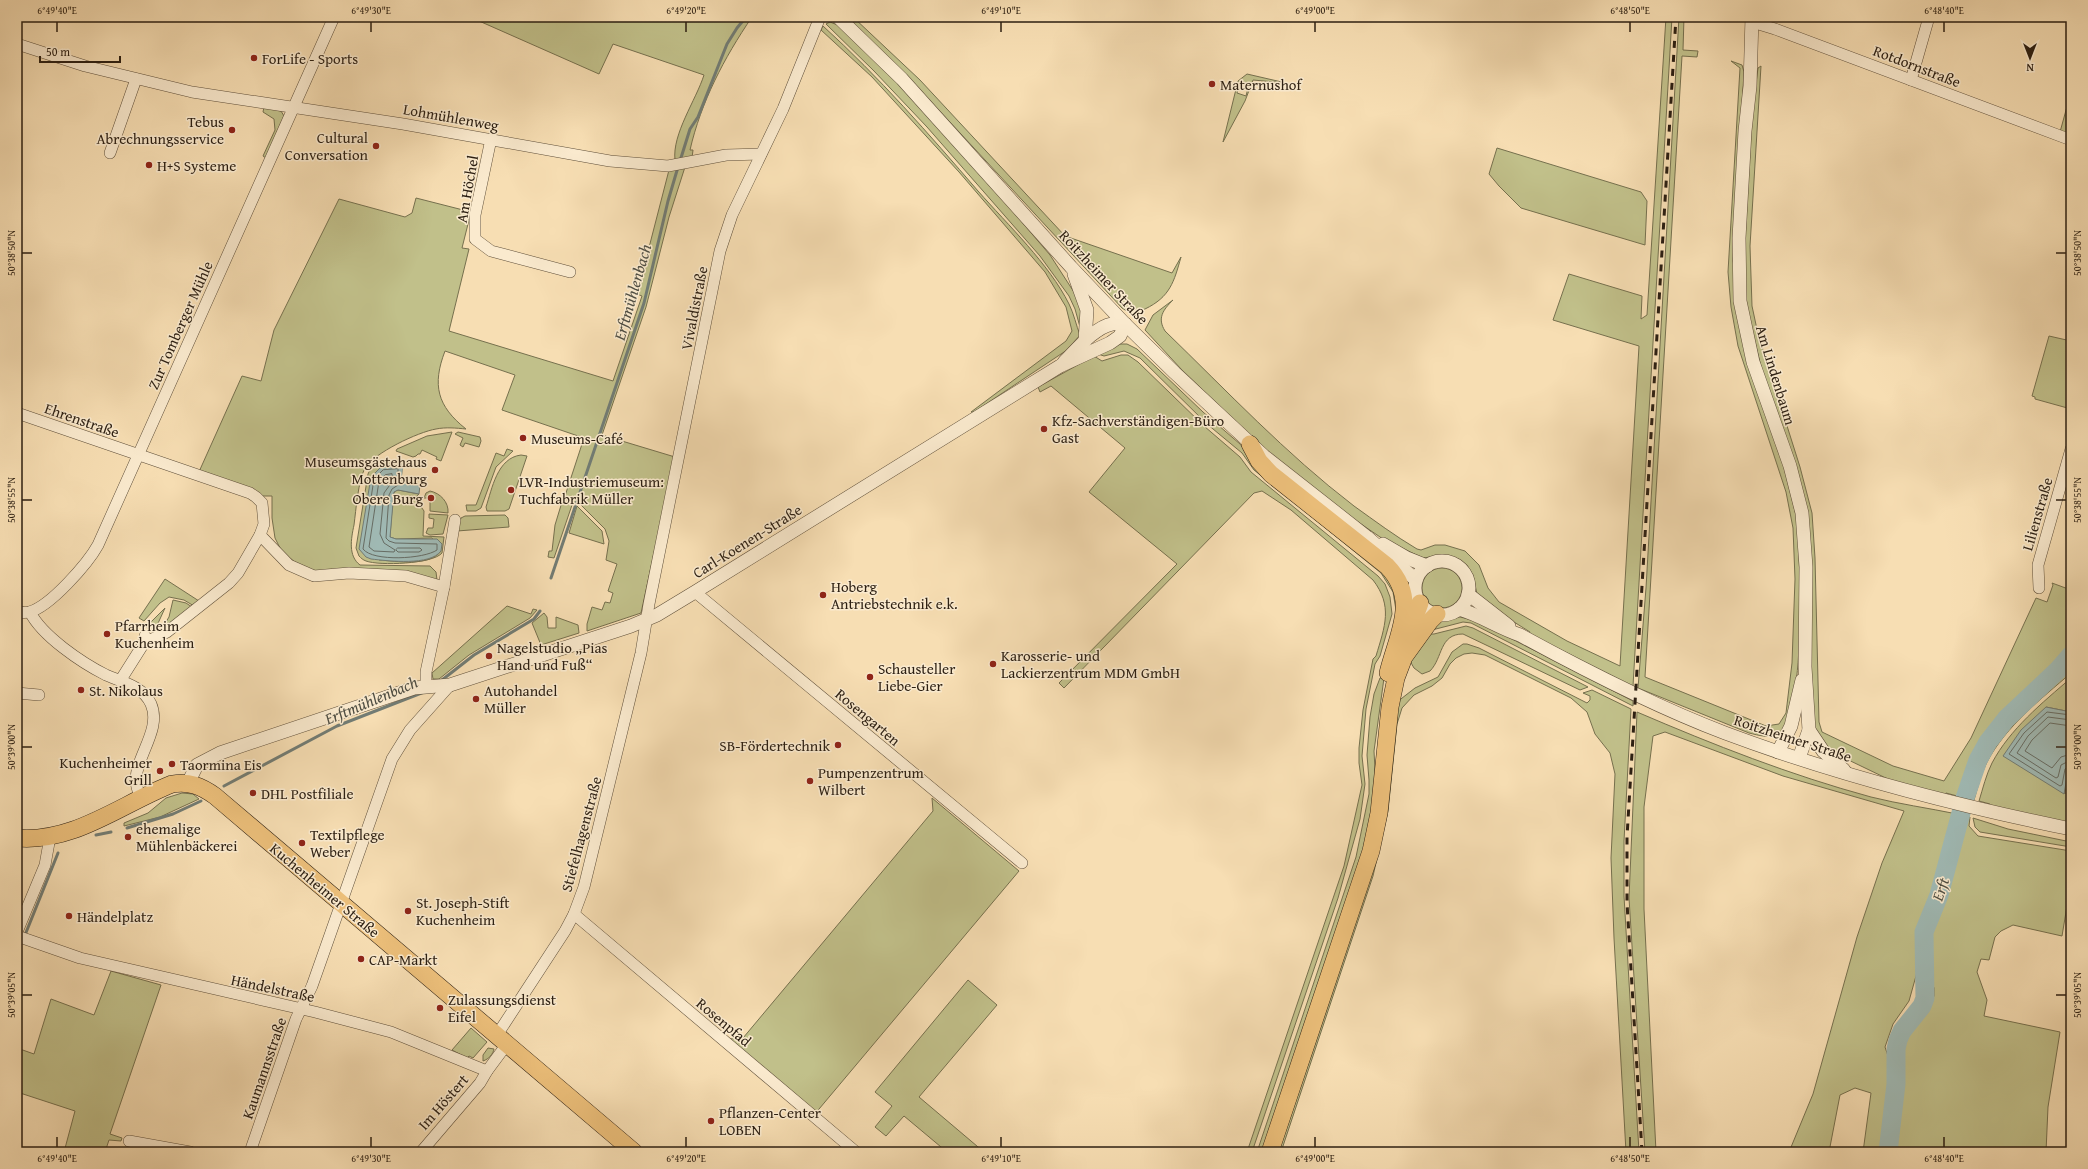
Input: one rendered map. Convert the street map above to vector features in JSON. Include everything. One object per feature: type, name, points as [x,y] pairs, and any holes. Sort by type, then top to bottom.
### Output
[{"type":"main road","points":[[1250,444],[1259,461],[1271,474],[1387,566],[1400,586],[1405,606],[1405,613],[1386,680],[1379,723],[1376,761],[1383,778]]},
{"type":"main road","points":[[1404,657],[1403,650],[1420,603]]},
{"type":"main road","points":[[1270,1152],[1371,852],[1383,778],[1390,707],[1396,678],[1404,657],[1430,621],[1437,614]]},
{"type":"main road","name":"Kuchenheimer Straße","points":[[17,838],[50,837],[79,828],[172,784],[188,783],[200,786],[215,796],[634,1152]]},
{"type":"street","name":"Zur Tomberger Mühle","points":[[30,612],[44,603],[73,578],[92,556],[115,509],[334,17]]},
{"type":"street","name":"Vivaldistraße","points":[[646,621],[720,251],[732,215],[760,154],[783,109],[820,17]]},
{"type":"street","name":"Roitzheimer Straße","points":[[838,17],[902,79],[1125,324],[1250,444],[1319,501],[1367,537],[1416,580]]},
{"type":"street","points":[[1911,80],[1929,17]]},
{"type":"street","name":"Rotdornstraße","points":[[1752,20],[2071,140]]},
{"type":"street","name":"Am Lindenbaum","points":[[1752,20],[1750,86],[1745,131],[1739,238],[1740,302],[1753,362],[1790,466],[1802,513],[1806,567],[1805,667],[1808,730],[1799,758]]},
{"type":"street","name":"Lohmühlenweg","points":[[17,44],[85,66],[192,92],[491,139],[610,161],[680,165],[726,155],[760,154]]},
{"type":"street","points":[[110,153],[136,79]]},
{"type":"street","name":"Am Höchel","points":[[491,139],[475,215],[475,239],[491,251],[570,272]]},
{"type":"street","points":[[1072,267],[1087,310],[1085,341]]},
{"type":"street","name":"Carl-Koenen-Straße","points":[[188,783],[197,766],[209,758],[414,688],[446,685],[646,621],[1060,366],[1110,343],[1120,336],[1125,324],[1111,324],[1085,341],[1060,366]]},
{"type":"street","name":"Ehrenstraße","points":[[17,414],[138,456]]},
{"type":"street","name":"Lilienstraße","points":[[2039,588],[2038,565],[2071,449]]},
{"type":"street","points":[[120,681],[144,640],[167,632],[229,583],[244,565],[260,535],[264,524],[264,509],[256,496],[138,456]]},
{"type":"street","points":[[426,687],[426,672],[444,587],[455,520]]},
{"type":"street","points":[[260,535],[289,565],[314,576],[349,573],[406,576],[444,587]]},
{"type":"street","name":"Roitzheimer Straße","points":[[1367,537],[1427,566]]},
{"type":"street","points":[[1440,561],[1449,562],[1464,572],[1468,580],[1468,594],[1465,602],[1458,609],[1448,614],[1437,614],[1428,610],[1420,603],[1416,592],[1416,580],[1420,572],[1427,566],[1440,561]]},
{"type":"street","name":"Rosengarten","points":[[695,592],[1022,863]]},
{"type":"street","name":"Roitzheimer Straße","points":[[1468,594],[1520,635]]},
{"type":"street","name":"Roitzheimer Straße","points":[[1458,609],[1470,612],[1504,630],[1520,635],[1635,694],[1723,732],[1778,752],[1848,774],[1944,800],[2071,829]]},
{"type":"street","points":[[17,612],[30,612],[35,623],[74,655],[105,674],[142,691],[148,699],[153,711],[148,739],[137,772],[137,787],[140,798]]},
{"type":"street","name":"Stiefelhagenstraße","points":[[502,1040],[574,914],[589,870],[641,653],[646,621]]},
{"type":"street","name":"Am Lindenbaum","points":[[1778,752],[1791,726],[1805,667]]},
{"type":"street","name":"Kaumannsstraße","points":[[250,1152],[296,1019],[302,1009],[342,904],[392,758],[410,730],[446,685]]},
{"type":"street","points":[[17,693],[39,695]]},
{"type":"street","points":[[1808,730],[1823,751],[1848,774]]},
{"type":"street","points":[[20,937],[45,865],[50,837]]},
{"type":"street","name":"Rosenpfad","points":[[574,914],[856,1152]]},
{"type":"street","name":"Händelstraße","points":[[20,937],[80,958],[302,1009],[391,1032],[487,1071]]},
{"type":"street","points":[[487,1071],[502,1040]]},
{"type":"street","name":"Im Höstert","points":[[421,1152],[480,1083],[487,1071]]},
{"type":"street","points":[[129,1141],[190,1152]]},
{"type":"shaded area","points":[[470,17],[752,17],[723,64],[707,98],[700,115],[690,150],[693,150],[692,158],[675,160],[677,139],[704,75],[613,44],[599,74]]},
{"type":"shaded area","points":[[847,17],[853,17],[920,80],[1065,236],[1172,273],[1181,257],[1176,274],[1166,294],[1153,304],[1139,311],[1131,312],[1122,308],[911,80]]},
{"type":"shaded area","points":[[1666,17],[1672,17],[1633,686],[1529,634],[1530,632],[1490,607],[1477,594],[1473,575],[1467,565],[1459,559],[1445,555],[1423,558],[1383,539],[1339,509],[1269,453],[1182,370],[1145,330],[1153,315],[1173,300],[1162,314],[1161,322],[1165,331],[1257,422],[1329,486],[1377,523],[1417,549],[1421,550],[1435,545],[1445,545],[1465,551],[1479,565],[1488,588],[1499,602],[1567,641],[1620,666],[1639,346],[1553,320],[1569,274],[1642,296],[1641,319],[1647,315]]},
{"type":"shaded area","points":[[1679,17],[1684,17],[1683,50],[1698,51],[1697,57],[1682,56],[1645,677],[1766,726],[1779,724],[1786,713],[1792,663],[1795,579],[1793,528],[1786,492],[1738,346],[1731,307],[1728,272],[1740,68],[1731,61],[1742,65],[1744,72],[1733,261],[1796,515],[1798,534],[1800,628],[1795,693],[1789,717],[1781,732],[1774,736],[1761,736],[1749,733],[1638,688],[1646,588]]},
{"type":"shaded area","points":[[830,22],[840,26],[885,69],[961,151],[1050,255],[1081,303],[1080,327],[1075,309],[1069,296],[1040,256],[927,127],[874,71],[826,24]]},
{"type":"shaded area","points":[[823,26],[864,65],[903,106],[1027,245],[1051,274],[1069,304],[1080,335],[1067,350],[974,412],[971,412],[1066,341],[1072,331],[1066,307],[1045,272],[959,172],[872,77],[821,30]]},
{"type":"shaded area","points":[[1761,66],[1750,246],[1752,306],[1758,334],[1800,467],[1812,513],[1815,558],[1819,722],[1822,732],[1893,766],[1944,781],[1971,738],[2036,598],[2047,602],[2053,585],[2052,583],[2071,590],[2071,649],[1988,736],[1973,763],[1961,797],[1946,793],[1945,795],[1890,780],[1829,751],[1814,727],[1811,670],[1811,568],[1747,310],[1744,258],[1752,114],[1758,68]]},
{"type":"shaded area","points":[[1247,74],[1286,83],[1253,80],[1245,101],[1223,142],[1238,81]],"holes":[[[1241,81],[1249,84],[1246,96],[1237,93]]]},
{"type":"shaded area","points":[[2071,92],[2071,136],[2060,132]]},
{"type":"shaded area","points":[[264,107],[281,111],[284,116],[266,158],[263,156],[275,130],[274,119],[263,112]]},
{"type":"shaded area","points":[[1497,148],[1641,192],[1647,201],[1645,245],[1521,208],[1489,174]]},
{"type":"shaded area","points":[[685,167],[669,217],[646,307],[602,435],[675,457],[641,613],[587,631],[587,624],[592,607],[602,610],[605,602],[610,603],[613,593],[608,591],[617,564],[606,560],[609,541],[605,529],[580,504],[564,499],[584,438],[502,410],[515,375],[445,351],[439,374],[438,385],[440,394],[443,403],[449,412],[466,429],[444,428],[419,434],[397,444],[370,462],[365,468],[361,480],[351,541],[352,552],[356,561],[360,565],[430,566],[436,572],[437,580],[315,571],[295,562],[282,552],[275,538],[272,518],[272,496],[262,496],[198,474],[242,376],[261,381],[274,330],[339,199],[405,217],[412,213],[416,198],[471,212],[462,248],[469,249],[449,331],[613,381],[642,296],[637,294],[669,170]]},
{"type":"shaded area","points":[[2049,336],[2071,341],[2071,409],[2035,399],[2035,397],[2032,396]]},
{"type":"shaded area","points":[[1120,344],[1127,344],[1137,349],[1203,412],[1240,444],[1253,461],[1383,569],[1395,585],[1396,610],[1393,592],[1381,573],[1254,470],[1242,453],[1207,424],[1140,358],[1124,351],[1104,356],[1098,354]]},
{"type":"shaded area","points":[[1121,355],[1128,355],[1138,362],[1204,426],[1240,457],[1251,472],[1378,576],[1385,584],[1390,597],[1392,614],[1380,656],[1375,664],[1366,709],[1362,756],[1365,784],[1360,819],[1338,898],[1252,1152],[1247,1152],[1344,866],[1362,785],[1359,763],[1359,748],[1363,710],[1373,659],[1376,656],[1384,626],[1385,608],[1383,599],[1373,580],[1291,510],[1262,491],[1254,493],[1064,688],[1059,683],[1177,564],[1089,492],[1125,448],[1051,386],[1040,392],[1038,387],[1094,356],[1102,361]]},
{"type":"shaded area","points":[[452,432],[441,461],[436,459],[437,457],[422,450],[420,454],[413,457],[396,451],[397,449],[427,436]]},
{"type":"shaded area","points":[[458,432],[480,437],[481,441],[479,447],[465,443],[463,447],[460,445],[463,438],[455,434]]},
{"type":"shaded area","points":[[507,449],[513,451],[496,467],[481,508],[476,511],[467,511],[466,505],[476,505],[496,453],[504,456]]},
{"type":"shaded area","points":[[521,455],[527,456],[509,509],[505,511],[487,511],[486,507],[493,483],[501,468],[513,457]]},
{"type":"shaded area","points":[[404,460],[404,464],[382,466],[379,560],[403,562],[420,561],[406,563],[393,564],[373,563],[363,560],[359,556],[356,548],[368,474],[378,463]]},
{"type":"shaded area","points":[[398,490],[419,494],[415,498],[424,511],[423,536],[444,537],[442,553],[437,557],[423,561],[436,556],[441,551],[432,538],[396,539],[390,537],[393,495],[395,491]]},
{"type":"shaded area","points":[[430,491],[434,492],[443,499],[447,505],[448,513],[430,511],[430,502],[433,501],[435,497],[430,494],[427,498],[424,498],[426,493]]},
{"type":"shaded area","points":[[562,502],[572,505],[554,558],[548,557],[549,551],[552,551],[555,525]]},
{"type":"shaded area","points":[[577,506],[602,531],[604,544],[569,533]]},
{"type":"shaded area","points":[[429,514],[448,515],[443,534],[430,535],[426,533],[428,528],[433,528],[434,519],[429,518]]},
{"type":"shaded area","points":[[505,515],[508,518],[509,527],[457,531],[461,518],[465,516]]},
{"type":"shaded area","points":[[1446,568],[1453,571],[1459,577],[1462,588],[1461,596],[1453,605],[1446,608],[1438,608],[1431,605],[1423,596],[1422,584],[1425,577],[1434,569]]},
{"type":"shaded area","points":[[165,579],[199,601],[194,606],[184,600],[169,597],[160,603],[144,621],[139,618]]},
{"type":"shaded area","points":[[173,600],[186,603],[192,607],[161,630],[169,617]]},
{"type":"shaded area","points":[[507,606],[531,614],[533,609],[537,610],[530,618],[469,655],[439,679],[433,679],[432,673]]},
{"type":"shaded area","points":[[165,608],[154,632],[146,627]]},
{"type":"shaded area","points":[[544,613],[547,617],[548,628],[556,628],[556,617],[578,625],[579,633],[541,645],[532,623]]},
{"type":"shaded area","points":[[1460,617],[1477,621],[1633,701],[1633,706],[1471,623],[1463,622],[1432,630],[1438,622]]},
{"type":"shaded area","points":[[1466,626],[1473,628],[1588,687],[1580,690],[1463,634],[1455,635],[1445,642],[1434,666],[1430,671],[1422,674],[1414,668],[1410,661],[1427,634],[1434,634]]},
{"type":"shaded area","points":[[1463,644],[1479,648],[1587,703],[1590,700],[1590,696],[1583,693],[1592,690],[1631,709],[1624,841],[1624,896],[1639,1152],[1626,1152],[1611,858],[1615,774],[1610,753],[1595,734],[1587,712],[1571,698],[1485,655],[1472,653],[1464,654],[1456,658],[1450,664],[1442,678],[1432,686],[1414,695],[1402,708],[1397,724],[1388,811],[1373,876],[1281,1152],[1277,1152],[1366,888],[1397,702],[1415,688],[1438,677],[1452,652]]},
{"type":"shaded area","points":[[2071,662],[2071,673],[2036,703],[2014,725],[1995,749],[1981,776],[1974,800],[1969,799],[1980,764],[1998,733]]},
{"type":"shaded area","points":[[1380,678],[1384,678],[1374,751],[1376,789],[1363,853],[1264,1152],[1257,1152],[1356,857],[1369,794],[1367,755],[1370,717],[1374,694]]},
{"type":"shaded area","points":[[2071,678],[2071,712],[2046,707],[2065,794],[2068,770],[2071,768],[2067,787],[2071,795],[2071,824],[1989,806],[1990,804],[1979,801],[1992,763],[1999,751],[2027,717]]},
{"type":"shaded area","points":[[1637,712],[1724,748],[1811,779],[1871,797],[1957,814],[1938,872],[1933,899],[1922,926],[1920,939],[1921,958],[1909,1001],[1893,1024],[1885,1047],[1894,1074],[1888,1102],[1885,1152],[1863,1152],[1871,1093],[1855,1088],[1840,1095],[1829,1152],[1789,1152],[1813,1094],[1857,937],[1882,863],[1904,811],[1783,776],[1665,732],[1653,736],[1644,807],[1644,909],[1656,1152],[1645,1152],[1629,898]]},
{"type":"shaded area","points":[[182,793],[193,794],[199,799],[160,817],[124,826],[124,823],[148,813],[166,798]]},
{"type":"shaded area","points":[[932,798],[1019,871],[814,1115],[728,1039],[743,1038],[933,811]]},
{"type":"shaded area","points":[[1965,816],[1970,817],[1969,826],[1978,836],[2071,851],[2071,882],[2062,936],[2013,925],[2001,931],[1995,937],[1989,960],[1981,959],[1977,972],[1987,1000],[1984,1016],[2060,1032],[2048,1107],[2046,1152],[1895,1152],[1902,1092],[1902,1038],[1917,1017],[1931,1003],[1934,996],[1934,988],[1928,971],[1930,929],[1946,900],[1947,887]]},
{"type":"shaded area","points":[[1973,818],[2008,829],[2071,842],[2071,847],[1980,832],[1975,827]]},
{"type":"shaded area","points":[[111,971],[161,985],[110,1134],[122,1138],[121,1141],[109,1140],[105,1152],[64,1152],[75,1111],[17,1092],[17,1048],[34,1054],[51,999],[94,1015]]},
{"type":"shaded area","points":[[968,980],[997,1005],[919,1097],[984,1152],[947,1152],[904,1116],[886,1136],[875,1127],[892,1106],[875,1092]]},
{"type":"shaded area","points":[[471,1028],[487,1042],[473,1058],[469,1056],[467,1058],[452,1050]]},
{"type":"shaded area","points":[[488,1048],[494,1049],[489,1058],[483,1061],[483,1055]]},
{"type":"water","points":[[404,464],[401,483],[420,485],[419,494],[398,490],[394,492],[390,537],[396,539],[437,539],[442,544],[441,551],[436,556],[419,561],[371,559],[366,557],[359,549],[371,477],[382,466]]},
{"type":"water","points":[[2046,707],[2071,712],[2071,768],[2068,771],[2064,794],[2003,756],[2021,730]]},
{"type":"pier","points":[[404,462],[406,464],[404,482],[420,483],[420,485],[401,483]]},
{"type":"waterway","name":"Erftmühlenbach","points":[[680,161],[690,129],[698,117],[727,44],[746,17]]},
{"type":"waterway","name":"Erftmühlenbach","points":[[551,578],[644,303],[668,201],[678,167]]},
{"type":"waterway","name":"Erftmühlenbach","points":[[442,680],[474,655],[534,619],[540,611]]},
{"type":"waterway","name":"Erft","points":[[1888,1152],[1896,1084],[1896,1049],[1898,1040],[1902,1031],[1922,1006],[1925,998],[1924,932],[1939,895],[1965,798],[1978,760],[1988,742],[2006,719],[2058,670],[2071,655]]},
{"type":"waterway","name":"Erftmühlenbach","points":[[224,786],[337,726],[424,692]]},
{"type":"waterway","name":"Erftmühlenbach","points":[[127,828],[173,814],[201,801]]},
{"type":"waterway","name":"Erftmühlenbach","points":[[96,835],[111,832]]},
{"type":"waterway","name":"Erftmühlenbach","points":[[25,935],[58,853]]},
{"type":"waterway","name":"Erftmühlenbach","points":[[17,951],[22,940]]},
{"type":"railway","points":[[1642,1152],[1627,903],[1627,837],[1676,17]]},
{"type":"place","name":"ForLife - Sports","points":[[254,58]]},
{"type":"place","name":"Maternushof","points":[[1212,84]]},
{"type":"place","name":"Tebus Abrechnungsservice","points":[[232,130]]},
{"type":"place","name":"Cultural Conversation","points":[[376,146]]},
{"type":"place","name":"H+S Systeme","points":[[149,165]]},
{"type":"place","name":"Kfz-Sachverständigen-Büro Gast","points":[[1044,429]]},
{"type":"place","name":"Museums-Café","points":[[523,438]]},
{"type":"place","name":"Museumsgästehaus Mottenburg","points":[[435,470]]},
{"type":"place","name":"LVR-Industriemuseum: Tuchfabrik Müller","points":[[511,490]]},
{"type":"place","name":"Obere Burg","points":[[431,498]]},
{"type":"place","name":"Hoberg Antriebstechnik e.k.","points":[[823,595]]},
{"type":"place","name":"Pfarrheim Kuchenheim","points":[[107,634]]},
{"type":"place","name":"Nagelstudio „Pias Hand und Fuß“","points":[[489,656]]},
{"type":"place","name":"Karosserie- und Lackierzentrum MDM GmbH","points":[[993,664]]},
{"type":"place","name":"Schausteller Liebe-Gier","points":[[870,677]]},
{"type":"place","name":"St. Nikolaus","points":[[81,690]]},
{"type":"place","name":"Autohandel Müller","points":[[476,699]]},
{"type":"place","name":"SB-Fördertechnik","points":[[838,745]]},
{"type":"place","name":"Taormina Eis","points":[[172,764]]},
{"type":"place","name":"Kuchenheimer Grill","points":[[160,771]]},
{"type":"place","name":"Pumpenzentrum Wilbert","points":[[810,781]]},
{"type":"place","name":"DHL Postfiliale","points":[[253,793]]},
{"type":"place","name":"ehemalige Mühlenbäckerei","points":[[128,837]]},
{"type":"place","name":"Textilpflege Weber","points":[[302,843]]},
{"type":"place","name":"St. Joseph-Stift Kuchenheim","points":[[408,911]]},
{"type":"place","name":"Händelplatz","points":[[69,916]]},
{"type":"place","name":"CAP-Markt","points":[[361,959]]},
{"type":"place","name":"Zulassungsdienst Eifel","points":[[440,1008]]},
{"type":"place","name":"Pflanzen-Center LOBEN","points":[[711,1121]]}]
